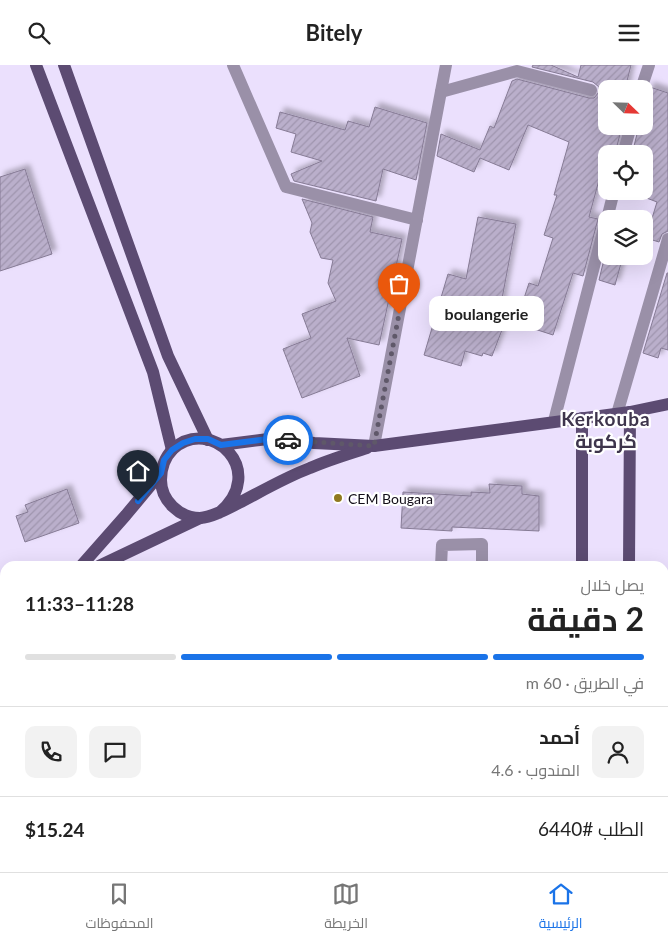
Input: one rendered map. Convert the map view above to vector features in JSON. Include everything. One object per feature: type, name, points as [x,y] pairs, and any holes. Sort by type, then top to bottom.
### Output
[{"type":"main road","points":[[36,65],[153,372],[172,450]]},
{"type":"main road","points":[[64,65],[168,356],[208,439]]},
{"type":"main road","points":[[221,445],[276,438],[314,443],[374,446],[617,414],[668,404]]},
{"type":"main road","points":[[629,561],[630,412]]},
{"type":"main road","points":[[582,418],[582,561]]},
{"type":"main road","points":[[200,518],[187,516],[175,509],[166,499],[161,487],[161,473],[164,460],[172,450],[183,443],[195,439],[208,439],[221,445],[231,454],[237,466],[239,479],[236,493],[229,504],[219,513]]},
{"type":"main road","points":[[109,561],[200,518],[219,513],[309,468],[374,446]]},
{"type":"main road","points":[[85,561],[161,473]]},
{"type":"street","points":[[233,65],[286,187],[417,220]]},
{"type":"street","points":[[374,446],[446,65]]},
{"type":"street","points":[[644,80],[649,65]]},
{"type":"street","points":[[442,92],[517,71],[591,90]]},
{"type":"street","points":[[617,414],[668,239]]},
{"type":"street","points":[[554,421],[598,250]]},
{"type":"street","points":[[441,561],[442,545],[482,544],[482,561]]},
{"type":"building","points":[[533,65],[551,65],[578,77],[581,65],[631,65],[627,80],[598,80],[598,86],[593,82],[532,67]]},
{"type":"building","points":[[517,79],[594,98],[598,93],[598,135],[620,135],[617,145],[598,145],[598,184],[589,217],[598,219],[583,276],[573,273],[553,335],[516,323],[529,283],[538,286],[553,238],[544,235],[557,195],[554,195],[569,142],[528,125],[509,170],[480,158],[474,172],[437,156],[441,134],[480,150],[490,126],[494,128],[512,81]]},
{"type":"building","points":[[653,88],[668,93],[668,231],[662,234],[659,242],[653,240],[653,215],[657,202],[652,200],[653,145],[634,145],[637,135],[653,135]]},
{"type":"building","points":[[375,107],[427,123],[416,180],[383,169],[376,201],[294,181],[291,174],[322,161],[291,152],[296,134],[276,128],[280,112],[345,130],[348,121],[369,127]]},
{"type":"building","points":[[25,169],[52,254],[0,271],[0,177]]},
{"type":"building","points":[[302,199],[373,217],[370,232],[402,239],[379,345],[347,338],[360,376],[302,398],[283,349],[311,338],[302,314],[336,301],[328,283],[333,260],[321,258],[310,232],[312,223]]},
{"type":"building","points":[[478,217],[516,224],[498,320],[505,322],[492,356],[483,353],[482,356],[465,351],[461,366],[424,355],[448,274],[466,279]]},
{"type":"building","points":[[603,265],[621,265],[615,285],[599,280]]},
{"type":"building","points":[[667,273],[668,350],[661,348],[658,358],[643,353]]},
{"type":"building","points":[[489,484],[522,486],[522,494],[539,496],[539,531],[452,527],[452,531],[401,528],[403,492],[471,496],[471,492],[490,493]]},
{"type":"building","points":[[67,489],[79,523],[25,542],[16,516],[28,512],[25,505]]},
{"type":"way so far","points":[[288,440],[374,446],[399,314]]},
{"type":"place","name":"boulangerie","points":[[399,314]]},
{"type":"place","name":"CEM Bougara","points":[[338,498]]},
{"type":"district","name":"Kerkouba كركوبة","points":[[606,429]]},
{"type":"route","points":[[138,501],[161,473],[164,460],[172,450],[183,443],[195,439],[208,439],[221,445],[276,438],[288,440]]}]
